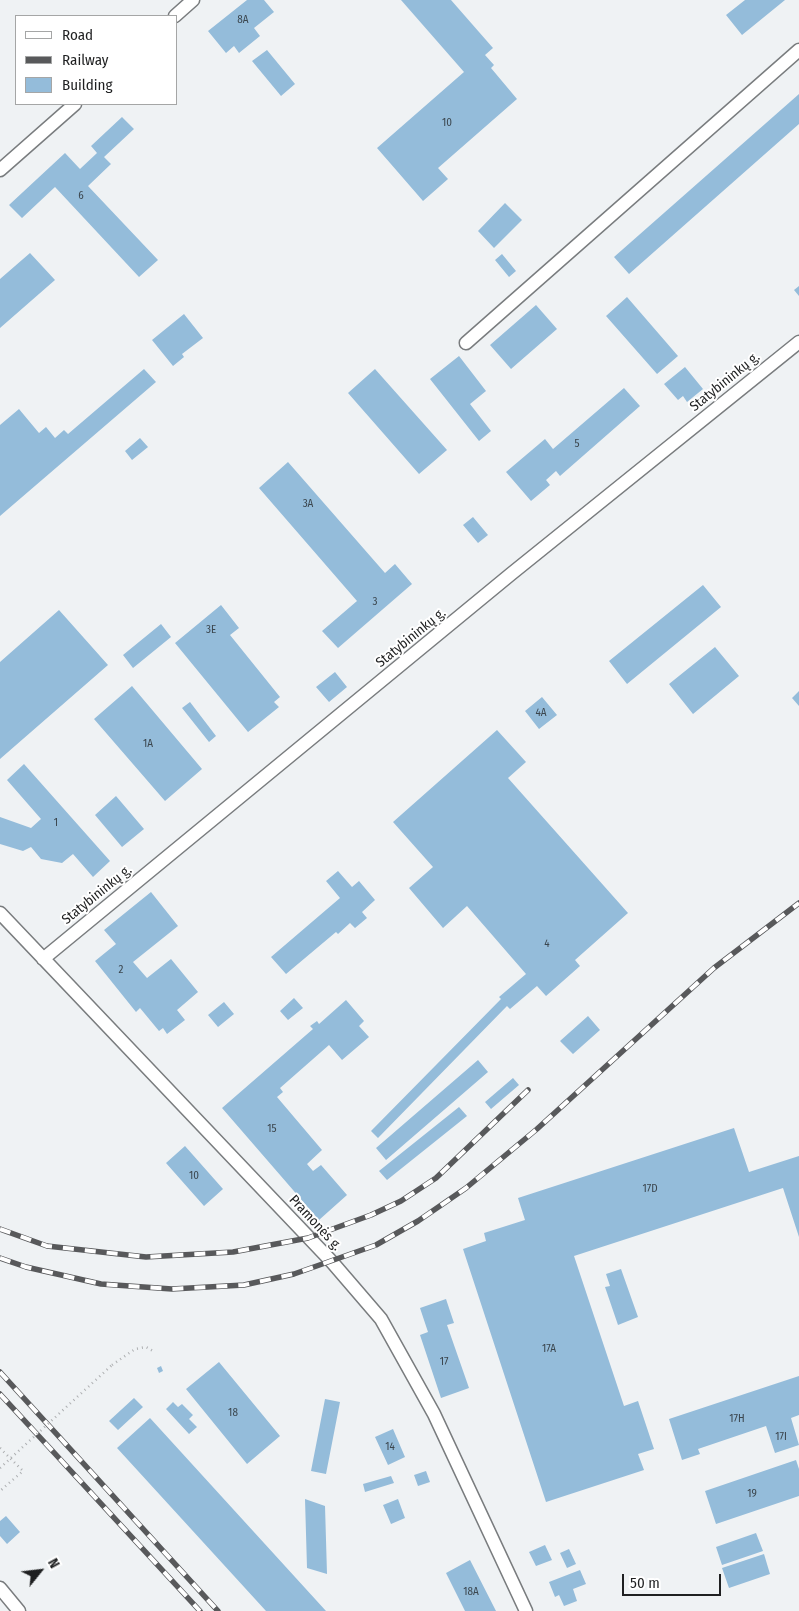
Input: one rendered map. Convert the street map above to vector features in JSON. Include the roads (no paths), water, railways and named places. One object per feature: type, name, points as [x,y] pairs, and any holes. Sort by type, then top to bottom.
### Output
[{"type":"street","points":[[175,15],[193,0]]},
{"type":"street","points":[[466,343],[799,50]]},
{"type":"street","points":[[0,170],[74,105]]},
{"type":"street","name":"Statybininkų g.","points":[[43,958],[511,574],[799,342]]},
{"type":"street","name":"Pramonės g.","points":[[0,913],[332,1262],[381,1319],[434,1414],[526,1611]]},
{"type":"street","points":[[0,1588],[19,1611]]},
{"type":"railway","points":[[0,1258],[26,1267],[101,1284],[172,1289],[244,1285],[294,1274],[376,1245],[418,1221],[466,1188],[537,1129],[714,968],[799,903]]},
{"type":"railway","points":[[0,1229],[47,1246],[146,1257],[233,1252],[308,1238],[371,1215],[401,1201],[436,1178],[528,1090]]},
{"type":"railway","points":[[0,1372],[218,1611]]},
{"type":"railway","points":[[0,1394],[200,1611]]}]
